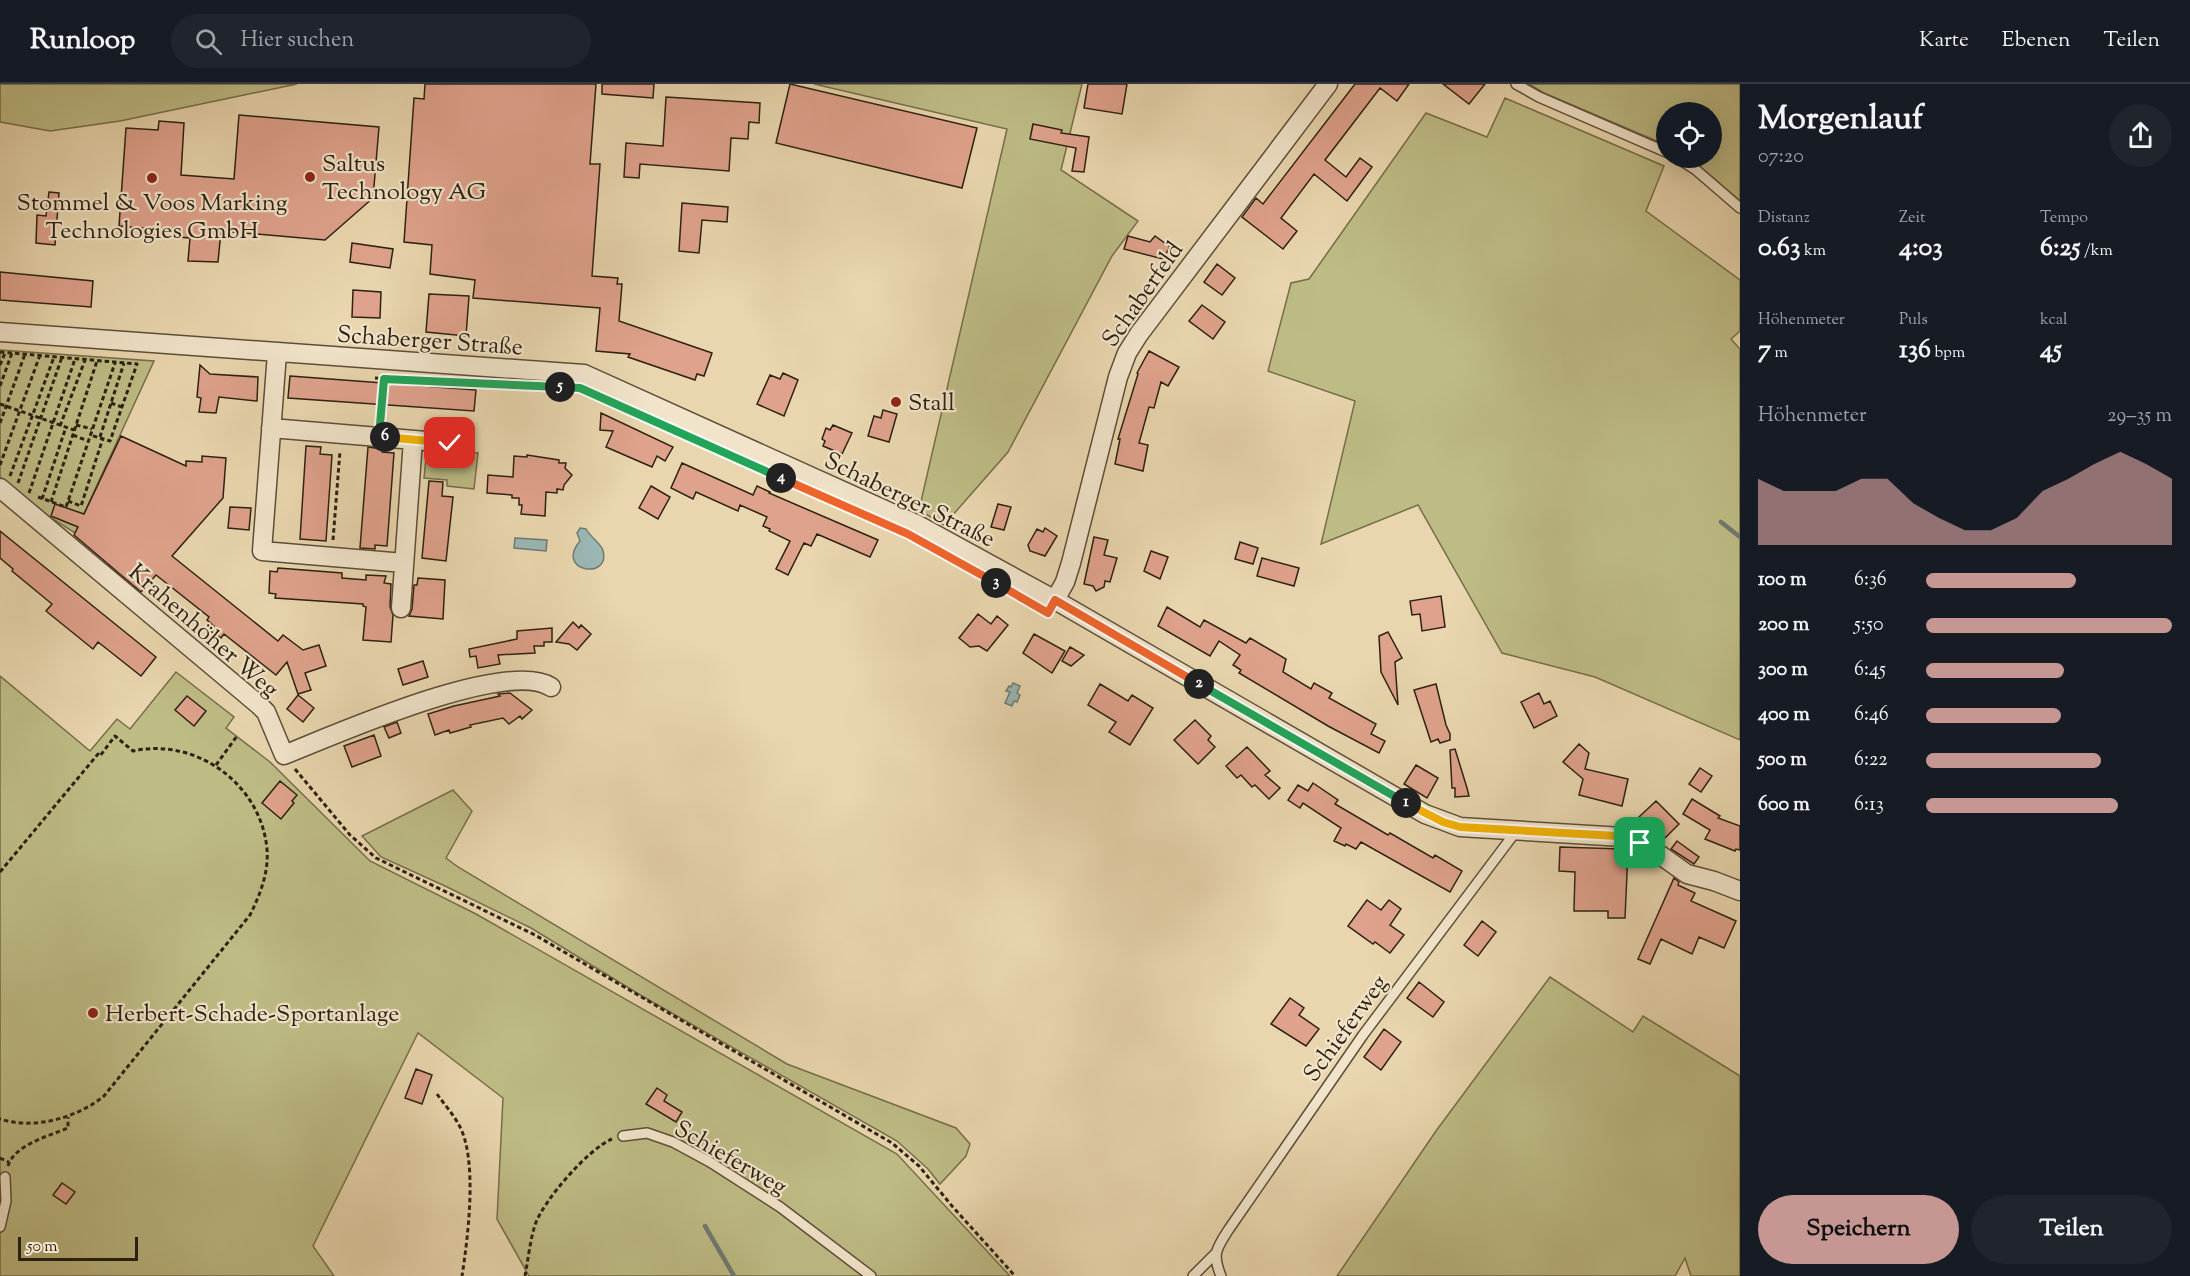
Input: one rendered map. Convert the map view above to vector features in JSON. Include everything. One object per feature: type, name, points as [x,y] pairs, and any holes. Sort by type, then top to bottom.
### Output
[{"type":"street","name":"Schaberfeld","points":[[1055,600],[1071,563],[1118,377],[1127,353],[1212,236],[1328,84]]},
{"type":"street","name":"Schaberger Straße","points":[[0,332],[584,374],[916,525],[1055,600],[1425,814],[1460,827],[1623,837],[1652,849],[1687,874],[1740,891]]},
{"type":"street","points":[[277,353],[262,551],[404,563]]},
{"type":"street","points":[[271,428],[450,443]]},
{"type":"street","points":[[401,608],[413,440]]},
{"type":"street","name":"Krahenhöher Weg","points":[[9,484],[260,705],[266,712],[284,754]]},
{"type":"street","points":[[284,754],[406,707],[479,686],[527,680],[539,681],[551,687]]},
{"type":"lane","points":[[1516,84],[1539,97],[1656,148]]},
{"type":"lane","points":[[1693,168],[1740,208]]},
{"type":"lane","name":"Schieferweg","points":[[1193,1276],[1215,1254],[1229,1230],[1363,1035],[1517,830]]},
{"type":"lane","name":"Schieferweg","points":[[623,1136],[647,1133],[664,1138],[710,1162],[780,1207],[871,1276]]},
{"type":"lane","points":[[0,1227],[6,1201],[5,1177]]},
{"type":"lane","points":[[1215,1254],[1216,1265],[1221,1276]]},
{"type":"path","points":[[0,365],[2,352],[137,364],[111,441],[90,435]]},
{"type":"path","points":[[0,386],[12,353]]},
{"type":"path","points":[[0,423],[25,354]]},
{"type":"path","points":[[0,465],[40,355]]},
{"type":"path","points":[[9,484],[54,357]]},
{"type":"path","points":[[9,484],[41,418],[62,357]]},
{"type":"path","points":[[29,494],[75,359]]},
{"type":"path","points":[[60,426],[85,360]]},
{"type":"path","points":[[51,502],[97,361]]},
{"type":"path","points":[[66,507],[115,362]]},
{"type":"path","points":[[68,501],[81,507],[124,363]]},
{"type":"path","points":[[373,377],[407,380]]},
{"type":"path","points":[[379,436],[384,379]]},
{"type":"path","points":[[111,403],[122,407]]},
{"type":"path","points":[[0,404],[66,427],[88,441]]},
{"type":"path","points":[[76,425],[92,430]]},
{"type":"path","points":[[42,499],[66,427]]},
{"type":"path","points":[[332,557],[341,434]]},
{"type":"path","points":[[0,872],[115,736],[133,751],[145,748],[171,749],[197,755],[216,765],[244,793],[257,813],[267,850],[266,871],[250,915],[104,1096],[86,1109],[68,1117],[29,1123],[0,1119]]},
{"type":"path","points":[[216,765],[237,736]]},
{"type":"path","points":[[284,754],[350,835],[376,858],[535,935],[892,1143],[919,1166],[1015,1276]]},
{"type":"path","points":[[437,1094],[459,1125],[468,1159],[470,1174],[467,1240],[462,1276]]},
{"type":"path","points":[[5,1177],[9,1162],[20,1150],[68,1128],[68,1117]]},
{"type":"path","points":[[525,1276],[535,1224],[548,1203],[585,1158],[603,1143],[623,1136]]},
{"type":"path","points":[[0,1158],[9,1162]]},
{"type":"shaded area","points":[[0,84],[297,84],[120,121],[50,131],[0,122]]},
{"type":"shaded area","points":[[814,84],[1082,84],[1061,170],[1138,221],[1112,256],[1008,452],[944,525],[919,510],[1007,129]]},
{"type":"shaded area","points":[[1529,84],[1740,84],[1740,201],[1702,168],[1722,168],[1722,102],[1656,102],[1656,141],[1544,93]]},
{"type":"shaded area","points":[[1505,98],[1656,163],[1656,168],[1663,168],[1646,211],[1740,280],[1740,331],[1731,339],[1740,349],[1740,740],[1595,677],[1502,653],[1418,505],[1321,544],[1355,401],[1268,371],[1291,283],[1309,279],[1426,113],[1487,137]]},
{"type":"shaded area","points":[[0,350],[154,361],[75,533],[45,514],[0,477]]},
{"type":"shaded area","points":[[427,448],[478,453],[474,489],[447,486],[447,480],[424,478]]},
{"type":"shaded area","points":[[176,672],[234,717],[226,728],[270,762],[370,861],[476,914],[897,1154],[1010,1276],[529,1276],[497,1219],[503,1098],[418,1033],[313,1246],[334,1276],[0,1276],[0,676],[90,751],[117,719],[130,729]]},
{"type":"shaded area","points":[[453,790],[472,811],[446,858],[458,867],[787,1064],[956,1128],[970,1144],[966,1156],[940,1184],[928,1169],[897,1141],[642,996],[531,928],[381,857],[362,836]]},
{"type":"shaded area","points":[[1550,977],[1633,1032],[1643,1016],[1740,1076],[1740,1276],[1691,1276],[1685,1258],[1675,1276],[1337,1276],[1436,1131]]},
{"type":"water","points":[[580,528],[586,529],[603,551],[603,560],[599,566],[592,569],[578,565],[574,560],[574,552],[580,541],[577,533]]},
{"type":"water","points":[[515,538],[547,540],[546,551],[514,548]]},
{"type":"water","points":[[1013,683],[1020,686],[1017,693],[1020,695],[1012,706],[1005,703],[1010,692],[1006,691]]},
{"type":"building","points":[[425,84],[596,84],[590,164],[600,164],[592,276],[618,278],[617,284],[622,284],[619,321],[712,353],[704,376],[697,374],[695,380],[628,357],[630,354],[596,351],[600,308],[473,298],[475,280],[430,274],[432,245],[404,242],[414,98],[424,99]]},
{"type":"building","points":[[602,84],[654,84],[653,98],[602,94]]},
{"type":"building","points":[[790,84],[977,128],[962,188],[776,143]]},
{"type":"building","points":[[1088,84],[1127,84],[1122,114],[1084,108]]},
{"type":"building","points":[[1355,84],[1409,84],[1397,101],[1380,88],[1325,160],[1346,177],[1360,158],[1372,167],[1347,201],[1314,174],[1281,218],[1297,231],[1283,249],[1242,217],[1256,198],[1263,204]]},
{"type":"building","points":[[1443,84],[1485,84],[1469,104]]},
{"type":"building","points":[[666,97],[760,103],[759,123],[749,122],[748,139],[731,138],[729,171],[640,164],[639,178],[624,177],[626,143],[663,146]]},
{"type":"building","points":[[239,115],[379,127],[373,198],[325,240],[221,231],[218,262],[188,261],[190,238],[151,235],[152,229],[119,226],[126,128],[158,130],[159,121],[184,123],[181,175],[234,179]]},
{"type":"building","points":[[1033,124],[1062,130],[1061,133],[1089,137],[1084,172],[1072,171],[1076,148],[1030,139]]},
{"type":"building","points":[[49,192],[59,193],[55,245],[36,243],[37,215],[46,216]]},
{"type":"building","points":[[682,203],[728,207],[727,222],[702,220],[699,253],[679,251]]},
{"type":"building","points":[[1128,236],[1150,242],[1155,236],[1170,247],[1163,259],[1124,249]]},
{"type":"building","points":[[352,243],[393,249],[390,268],[350,262]]},
{"type":"building","points":[[1217,264],[1235,278],[1222,295],[1204,282]]},
{"type":"building","points":[[0,272],[93,281],[91,307],[0,300]]},
{"type":"building","points":[[353,290],[381,292],[380,318],[352,317]]},
{"type":"building","points":[[429,294],[469,296],[466,336],[426,332]]},
{"type":"building","points":[[1202,305],[1225,322],[1213,339],[1189,321]]},
{"type":"building","points":[[1149,351],[1179,367],[1168,386],[1161,382],[1154,408],[1149,407],[1139,443],[1148,445],[1143,471],[1115,464],[1120,439],[1118,439],[1137,373]]},
{"type":"building","points":[[200,365],[210,374],[258,377],[257,401],[219,397],[216,413],[199,412],[201,398],[197,397]]},
{"type":"building","points":[[783,373],[798,380],[784,416],[757,404],[770,375],[780,379]]},
{"type":"building","points":[[290,376],[476,390],[474,411],[288,398]]},
{"type":"building","points":[[883,410],[897,414],[889,442],[868,436],[874,416],[881,418]]},
{"type":"building","points":[[601,413],[673,447],[665,461],[657,456],[652,467],[606,447],[613,431],[600,430]]},
{"type":"building","points":[[833,425],[852,433],[842,454],[823,446],[825,441],[822,439],[826,428],[830,430]]},
{"type":"building","points":[[121,436],[186,466],[186,461],[202,462],[202,456],[226,458],[223,498],[172,556],[278,641],[283,635],[303,650],[319,645],[326,666],[305,673],[311,690],[298,694],[287,662],[276,675],[224,634],[221,638],[210,631],[214,626],[207,620],[209,617],[156,575],[141,592],[74,535],[78,527],[51,516],[55,504],[84,514]]},
{"type":"building","points":[[306,446],[321,447],[320,454],[332,455],[326,541],[300,539]]},
{"type":"building","points":[[368,447],[394,453],[387,546],[375,545],[375,549],[360,548]]},
{"type":"building","points":[[527,455],[566,463],[565,468],[572,475],[563,490],[557,489],[557,493],[546,492],[545,516],[521,514],[522,505],[519,505],[519,498],[512,498],[512,495],[487,493],[488,475],[513,477],[514,456],[527,457]]},
{"type":"building","points":[[682,463],[753,495],[757,486],[878,540],[870,557],[817,534],[811,546],[804,543],[788,575],[776,569],[790,541],[763,526],[767,517],[740,505],[738,511],[696,492],[693,499],[671,488]]},
{"type":"building","points":[[429,481],[443,482],[442,496],[453,497],[446,561],[422,558]]},
{"type":"building","points":[[651,486],[670,497],[658,519],[639,508]]},
{"type":"building","points":[[998,504],[1011,507],[1004,530],[991,527]]},
{"type":"building","points":[[230,507],[251,508],[249,530],[228,528]]},
{"type":"building","points":[[1045,528],[1057,536],[1045,556],[1030,551],[1028,545],[1037,529],[1043,532]]},
{"type":"building","points":[[0,531],[156,657],[141,676],[98,642],[93,649],[46,611],[52,604],[0,558]]},
{"type":"building","points":[[1094,537],[1108,540],[1104,555],[1117,558],[1110,582],[1105,581],[1104,587],[1096,591],[1093,586],[1084,584]]},
{"type":"building","points":[[1240,542],[1258,548],[1253,564],[1235,559]]},
{"type":"building","points":[[1151,551],[1168,557],[1160,579],[1144,571]]},
{"type":"building","points":[[1262,558],[1299,568],[1294,586],[1257,576]]},
{"type":"building","points":[[278,568],[342,573],[342,578],[366,580],[366,575],[386,576],[384,583],[391,584],[390,607],[393,615],[391,642],[363,640],[366,607],[363,604],[275,598],[276,594],[269,593],[270,571],[277,572]]},
{"type":"building","points":[[418,578],[445,580],[443,619],[409,616],[412,609],[414,585],[417,585]]},
{"type":"building","points":[[1441,596],[1445,627],[1422,631],[1420,614],[1412,615],[1410,601]]},
{"type":"building","points":[[1167,607],[1200,627],[1204,620],[1246,643],[1250,638],[1286,659],[1283,672],[1311,689],[1314,683],[1332,693],[1329,698],[1376,724],[1371,734],[1385,741],[1379,753],[1328,726],[1239,673],[1241,670],[1233,665],[1240,655],[1219,641],[1210,656],[1158,626]]},
{"type":"building","points":[[978,614],[991,624],[997,616],[1008,625],[987,651],[979,646],[970,647],[959,638]]},
{"type":"building","points":[[573,622],[579,628],[581,625],[591,634],[577,650],[569,644],[556,642]]},
{"type":"building","points":[[552,628],[552,642],[544,642],[544,646],[534,646],[535,653],[498,655],[500,664],[478,668],[476,656],[470,657],[469,649],[517,639],[517,631]]},
{"type":"building","points":[[1388,632],[1402,658],[1395,662],[1398,705],[1381,672],[1379,636]]},
{"type":"building","points":[[1034,634],[1065,651],[1052,673],[1023,653]]},
{"type":"building","points":[[1070,647],[1084,655],[1071,666],[1062,661]]},
{"type":"building","points":[[423,661],[428,677],[403,685],[398,669]]},
{"type":"building","points":[[1100,684],[1128,701],[1132,695],[1153,708],[1130,745],[1109,732],[1116,722],[1088,705]]},
{"type":"building","points":[[1436,684],[1450,734],[1450,740],[1440,743],[1438,739],[1431,742],[1414,690]]},
{"type":"building","points":[[510,693],[532,710],[522,719],[520,716],[509,724],[503,718],[435,735],[428,714],[500,696],[498,694]]},
{"type":"building","points":[[1539,693],[1544,704],[1550,701],[1557,716],[1534,728],[1521,702]]},
{"type":"building","points":[[298,695],[314,708],[303,722],[287,709]]},
{"type":"building","points":[[187,696],[206,711],[194,726],[175,710]]},
{"type":"building","points":[[1195,720],[1211,736],[1208,740],[1215,747],[1198,764],[1174,740]]},
{"type":"building","points":[[397,722],[401,733],[389,738],[384,727]]},
{"type":"building","points":[[374,735],[381,756],[352,767],[344,746]]},
{"type":"building","points":[[1579,744],[1589,753],[1585,769],[1628,779],[1622,806],[1579,795],[1583,779],[1563,762]]},
{"type":"building","points":[[1247,747],[1270,771],[1265,775],[1280,788],[1269,799],[1255,785],[1252,787],[1241,775],[1237,778],[1226,766]]},
{"type":"building","points":[[1455,749],[1469,796],[1455,797],[1455,788],[1452,788],[1450,750]]},
{"type":"building","points":[[1416,765],[1438,778],[1427,798],[1404,784]]},
{"type":"building","points":[[1700,768],[1712,776],[1701,792],[1689,784]]},
{"type":"building","points":[[280,781],[297,795],[292,801],[294,803],[281,819],[262,803]]},
{"type":"building","points":[[1313,783],[1338,800],[1335,804],[1388,835],[1390,833],[1433,858],[1435,855],[1462,871],[1450,892],[1361,842],[1356,849],[1334,841],[1341,828],[1303,803],[1300,808],[1288,800],[1298,785],[1308,791]]},
{"type":"building","points":[[1692,799],[1720,816],[1718,818],[1740,826],[1740,850],[1735,851],[1705,839],[1710,830],[1683,814]]},
{"type":"building","points":[[1656,801],[1679,824],[1662,841],[1639,817]]},
{"type":"building","points":[[1677,841],[1699,857],[1694,864],[1671,849]]},
{"type":"building","points":[[1560,847],[1628,851],[1625,918],[1608,918],[1608,911],[1574,911],[1575,872],[1559,871]]},
{"type":"building","points":[[1674,878],[1679,882],[1678,885],[1695,893],[1691,901],[1736,921],[1724,948],[1699,937],[1692,954],[1661,939],[1650,964],[1638,959]]},
{"type":"building","points":[[1367,900],[1381,910],[1389,900],[1401,909],[1390,925],[1404,935],[1390,953],[1348,926]]},
{"type":"building","points":[[1482,921],[1496,932],[1478,956],[1464,945]]},
{"type":"building","points":[[1419,982],[1444,1002],[1433,1017],[1407,998]]},
{"type":"building","points":[[1290,998],[1304,1008],[1299,1015],[1319,1029],[1306,1046],[1271,1024]]},
{"type":"building","points":[[1384,1029],[1401,1042],[1381,1070],[1364,1057]]},
{"type":"building","points":[[416,1069],[432,1075],[422,1104],[405,1098]]},
{"type":"building","points":[[657,1088],[667,1095],[664,1101],[682,1112],[676,1122],[646,1104]]},
{"type":"building","points":[[62,1183],[75,1192],[66,1204],[53,1195]]},
{"type":"waterway","points":[[1721,522],[1740,537]]},
{"type":"waterway","points":[[705,1226],[734,1276]]},
{"type":"place","name":"Saltus Technology AG","points":[[310,177]]},
{"type":"place","name":"Stommel & Voos Marking Technologies GmbH","points":[[152,178]]},
{"type":"place","name":"Stall","points":[[896,402]]},
{"type":"place","name":"Herbert-Schade-Sportanlage","points":[[93,1013]]},
{"type":"route","points":[[450,443],[379,436],[384,379],[580,388],[908,534],[1048,613],[1055,600],[1368,782],[1443,822],[1460,827],[1617,836],[1640,843]]}]
